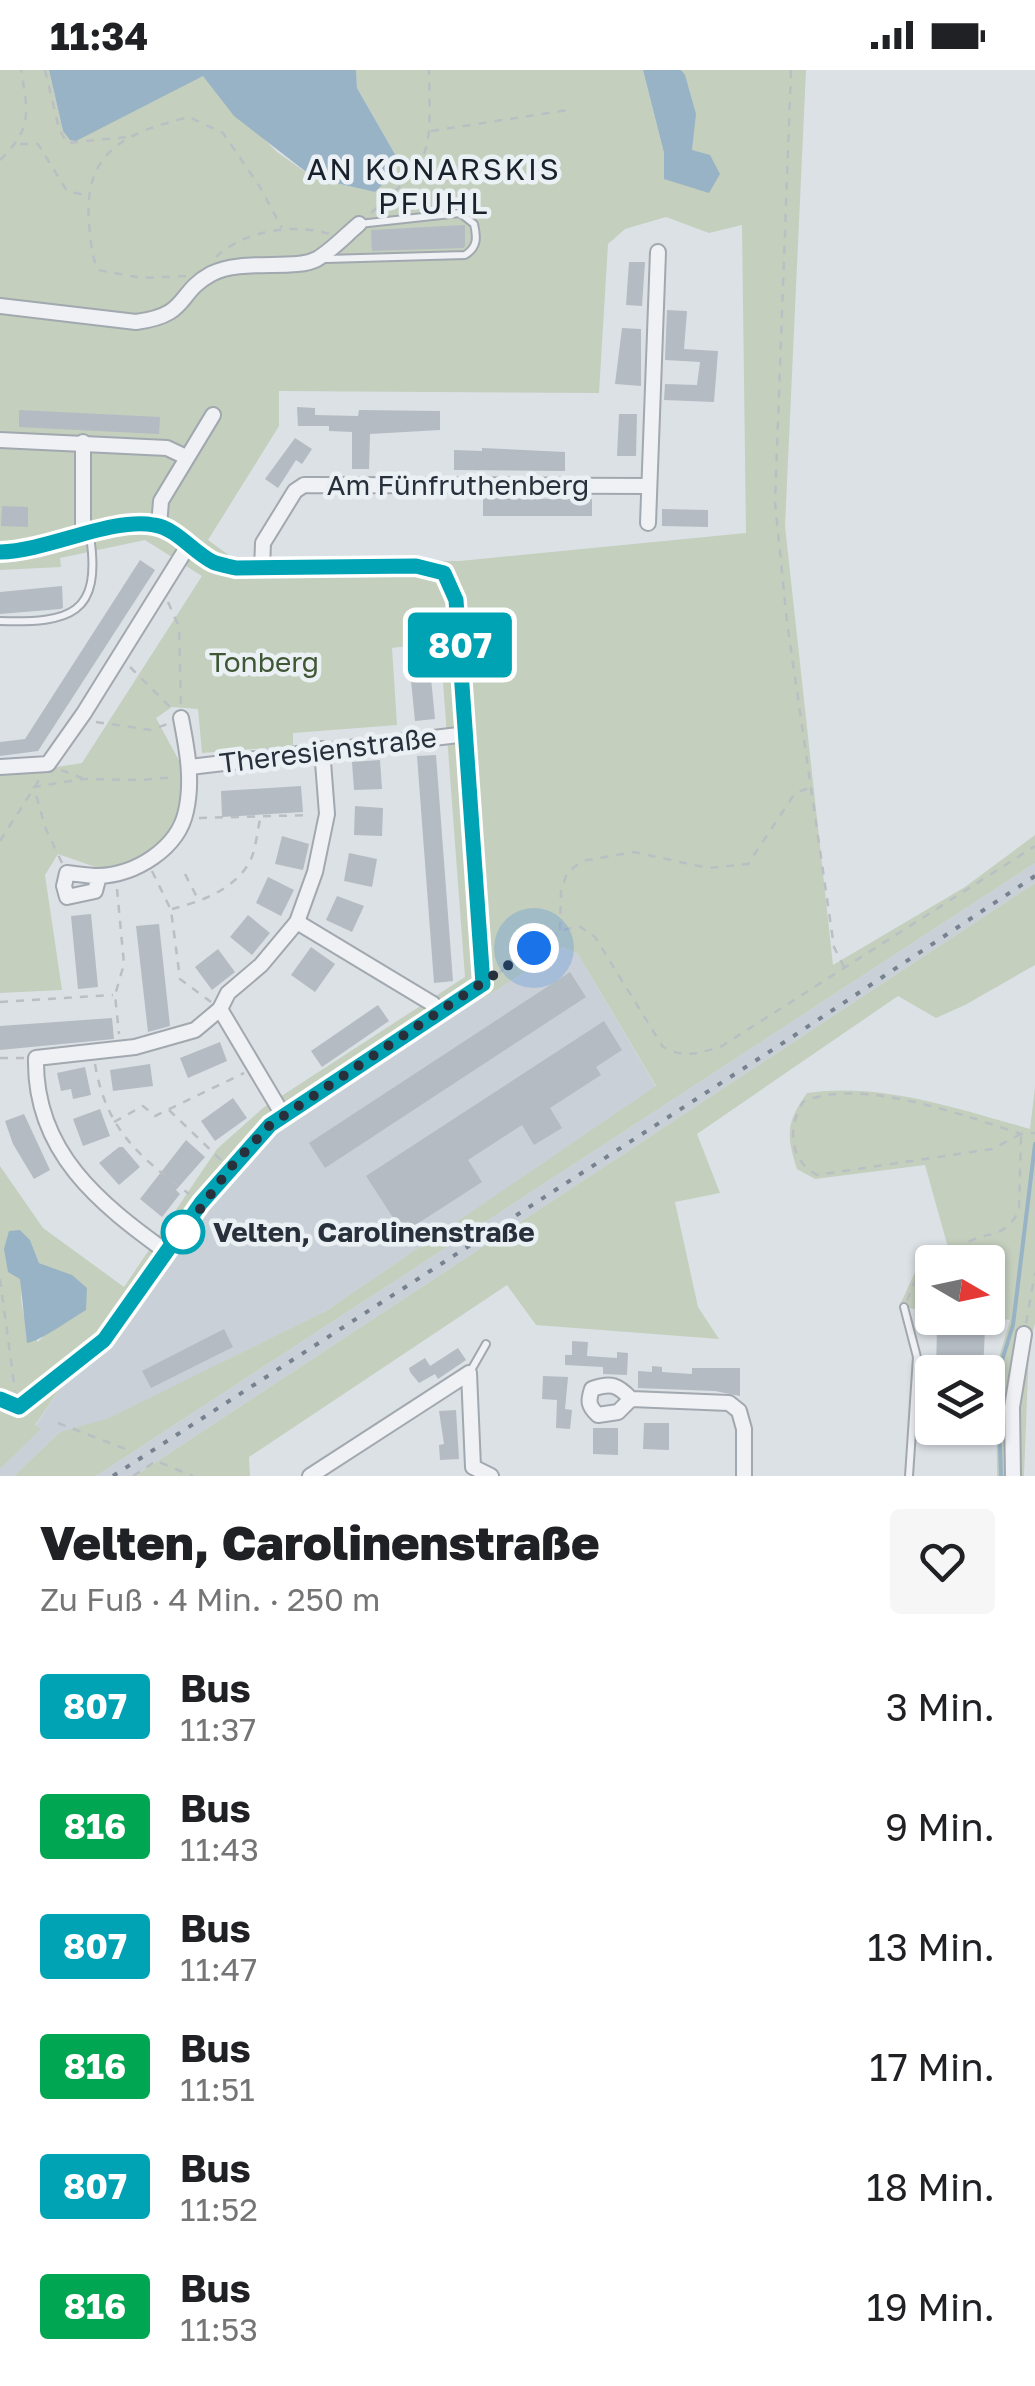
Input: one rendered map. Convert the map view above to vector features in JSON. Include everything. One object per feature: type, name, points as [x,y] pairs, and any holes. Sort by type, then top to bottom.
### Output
[{"type":"street","points":[[0,306],[136,322],[152,320],[168,316],[209,274],[231,266],[315,261],[359,224]]},
{"type":"street","points":[[648,523],[658,252]]},
{"type":"street","points":[[159,526],[161,501],[213,415]]},
{"type":"street","points":[[0,440],[167,448],[186,457]]},
{"type":"street","points":[[82,442],[86,535]]},
{"type":"street","name":"Am Fünfruthenberg","points":[[262,569],[263,542],[294,491],[304,485],[649,486]]},
{"type":"street","points":[[0,552],[48,546],[130,525],[159,526],[215,564],[262,569],[416,566],[444,573],[456,600],[483,984],[283,1114],[201,1203],[104,1340],[19,1407],[0,1400]]},
{"type":"street","points":[[0,766],[48,764],[188,546]]},
{"type":"street","points":[[107,874],[96,891],[67,897],[67,873],[107,874],[138,866],[168,846],[186,814],[190,771],[181,718]]},
{"type":"street","name":"Theresienstraße","points":[[190,771],[322,749],[467,734]]},
{"type":"street","points":[[168,1253],[98,1200],[75,1174],[44,1113],[36,1058],[120,1049],[196,1030],[220,1009],[228,993],[261,965],[297,922],[316,872],[328,814],[322,749]]},
{"type":"street","points":[[297,922],[433,1004],[438,1011]]},
{"type":"street","points":[[220,1009],[283,1114]]},
{"type":"street","points":[[1013,1476],[1012,1407],[1024,1334]]},
{"type":"street","points":[[310,1476],[470,1373]]},
{"type":"street","points":[[470,1373],[473,1468],[491,1476]]},
{"type":"street","points":[[632,1399],[728,1404],[740,1411],[744,1476]]},
{"type":"lane","points":[[315,261],[340,257],[466,255],[476,243],[474,224],[460,213],[359,224]]},
{"type":"lane","points":[[0,621],[51,620],[81,605],[90,588],[86,535]]},
{"type":"lane","points":[[904,1306],[917,1357],[909,1476]]},
{"type":"lane","points":[[470,1373],[486,1344]]},
{"type":"path","points":[[0,160],[17,144],[29,116],[21,70]]},
{"type":"path","points":[[45,70],[59,129],[68,143],[129,137]]},
{"type":"path","points":[[359,224],[424,161],[430,131],[430,70]]},
{"type":"path","points":[[791,70],[775,502],[787,622],[834,946],[844,967]]},
{"type":"path","points":[[430,131],[568,110]]},
{"type":"path","points":[[282,228],[260,187],[223,134],[190,117],[142,130],[104,153],[86,195],[92,258],[98,270],[142,278],[209,274],[212,260],[228,245],[282,228],[322,231],[338,241]]},
{"type":"path","points":[[17,144],[38,144],[67,191],[86,195]]},
{"type":"path","points":[[162,587],[179,627],[181,718]]},
{"type":"path","points":[[117,659],[137,672],[181,718]]},
{"type":"path","points":[[84,713],[100,724],[152,730],[181,718]]},
{"type":"path","points":[[0,841],[48,764],[83,779]]},
{"type":"path","points":[[34,787],[83,779],[142,780],[190,771]]},
{"type":"path","points":[[34,787],[46,828],[67,873]]},
{"type":"path","points":[[560,931],[561,891],[567,873],[582,861],[634,852],[708,868],[748,864],[795,793],[811,787]]},
{"type":"path","points":[[186,814],[201,818],[260,818],[328,814]]},
{"type":"path","points":[[171,910],[200,902],[231,883],[251,860],[260,818]]},
{"type":"path","points":[[483,984],[560,931],[578,926],[594,937],[663,1047],[691,1056],[722,1046],[1035,846]]},
{"type":"path","points":[[146,860],[171,910],[180,979],[220,1009]]},
{"type":"path","points":[[107,874],[124,964],[115,995],[120,1049]]},
{"type":"path","points":[[185,874],[200,902]]},
{"type":"path","points":[[0,1002],[115,995]]},
{"type":"path","points":[[93,1052],[100,1092],[113,1122],[136,1152],[201,1203]]},
{"type":"path","points":[[0,1058],[36,1058]]},
{"type":"path","points":[[113,1122],[143,1106],[155,1116],[254,1068]]},
{"type":"path","points":[[1021,1134],[992,1150],[817,1175],[806,1170],[791,1132],[794,1116],[804,1102],[835,1093],[926,1103],[1021,1134],[1035,1133]]},
{"type":"path","points":[[168,1109],[230,1168]]},
{"type":"path","points":[[963,1245],[1005,1231],[1013,1222],[1018,1211],[1021,1134]]},
{"type":"path","points":[[1024,1334],[1035,1272]]},
{"type":"path","points":[[0,1279],[19,1407]]},
{"type":"path","points":[[904,1306],[915,1281]]},
{"type":"path","points":[[58,1423],[128,1450]]},
{"type":"path","points":[[133,1476],[156,1461],[193,1476]]},
{"type":"shaded area","points":[[1035,863],[1035,883],[135,1476],[96,1476]]},
{"type":"shaded area","points":[[563,947],[578,954],[656,1087],[326,1311],[109,1419],[60,1432],[14,1476],[0,1476],[0,1469],[40,1429],[35,1426],[68,1377],[109,1347],[232,1174],[285,1122],[445,1016],[489,995]]},
{"type":"green space","name":"Tonberg","points":[[0,70],[49,70],[63,131],[203,76],[277,152],[314,178],[375,192],[396,156],[357,88],[356,70],[643,70],[664,153],[664,178],[692,150],[695,114],[681,70],[806,70],[785,526],[833,965],[965,887],[1035,835],[1035,863],[96,1476],[14,1476],[60,1432],[109,1418],[326,1311],[656,1086],[578,954],[563,947],[489,995],[445,1016],[285,1122],[232,1174],[109,1347],[68,1377],[35,1425],[41,1429],[0,1469],[0,1166],[43,1228],[124,1287],[217,1149],[263,1108],[465,977],[440,642],[392,648],[397,725],[293,733],[293,746],[202,753],[198,709],[172,707],[156,718],[183,768],[181,813],[163,842],[134,862],[101,869],[58,854],[45,875],[62,990],[0,993],[0,776],[82,763],[202,576],[145,540],[60,558],[61,567],[0,570]],"holes":[[[666,217],[709,233],[742,225],[746,533],[460,561],[234,559],[208,540],[279,426],[279,391],[599,393],[608,244],[625,229]],[[30,1240],[39,1263],[71,1275],[86,1309],[51,1328],[38,1342],[22,1305]]]},
{"type":"green space","points":[[1035,883],[1035,965],[936,1018],[898,996],[697,1134],[720,1193],[675,1202],[698,1307],[719,1339],[536,1325],[507,1285],[249,1457],[250,1476],[135,1476]]},
{"type":"green space","points":[[1035,1087],[1035,1323],[1029,1347],[1024,1476],[997,1476],[997,1445],[1005,1445],[1005,1355],[1000,1355],[1010,1320],[1005,1319],[1005,1245],[947,1245],[925,1165],[815,1179],[797,1169],[790,1129],[807,1093],[863,1091],[920,1099],[1030,1129]]},
{"type":"green space","points":[[915,1272],[915,1309],[899,1307]]},
{"type":"water","points":[[49,70],[356,70],[357,88],[396,156],[391,176],[375,192],[314,178],[234,116],[203,76],[76,141],[70,140],[63,131]]},
{"type":"water","points":[[643,70],[681,70],[685,75],[696,114],[692,150],[710,155],[720,174],[709,193],[664,179],[664,153]]},
{"type":"water","points":[[20,1230],[30,1240],[39,1263],[72,1275],[87,1288],[86,1310],[27,1343],[20,1279],[8,1272],[4,1249],[9,1231]]},
{"type":"building","points":[[465,225],[463,248],[372,251],[371,230]]},
{"type":"building","points":[[629,262],[645,262],[642,306],[626,305]]},
{"type":"building","points":[[667,310],[687,311],[684,349],[718,351],[714,402],[664,400],[665,384],[697,385],[700,362],[665,360]]},
{"type":"building","points":[[622,328],[641,329],[641,386],[615,384]]},
{"type":"building","points":[[297,407],[315,408],[315,415],[358,416],[359,410],[440,411],[440,430],[370,434],[369,469],[352,469],[352,432],[329,431],[329,426],[298,426]]},
{"type":"building","points":[[19,410],[160,417],[159,434],[19,427]]},
{"type":"building","points":[[619,414],[637,414],[636,456],[617,456]]},
{"type":"building","points":[[295,438],[312,449],[302,464],[296,460],[278,488],[265,479]]},
{"type":"building","points":[[454,450],[565,452],[565,471],[454,470]]},
{"type":"building","points":[[483,498],[592,499],[592,516],[483,516]]},
{"type":"building","points":[[2,506],[28,507],[28,527],[1,526]]},
{"type":"building","points":[[662,509],[708,510],[708,527],[662,526]]},
{"type":"building","points":[[140,560],[155,570],[38,751],[0,756],[0,742],[25,739]]},
{"type":"building","points":[[62,586],[63,608],[0,614],[0,592]]},
{"type":"building","points":[[428,648],[435,719],[415,721],[408,650]]},
{"type":"building","points":[[436,755],[453,981],[434,983],[417,756]]},
{"type":"building","points":[[380,760],[382,789],[354,790],[352,762]]},
{"type":"building","points":[[301,786],[303,812],[222,817],[221,791]]},
{"type":"building","points":[[355,806],[383,808],[382,836],[354,835]]},
{"type":"building","points":[[282,836],[309,844],[303,870],[275,864]]},
{"type":"building","points":[[349,853],[377,859],[372,887],[344,881]]},
{"type":"building","points":[[268,877],[294,890],[281,916],[256,903]]},
{"type":"building","points":[[337,896],[364,906],[352,932],[326,920]]},
{"type":"building","points":[[91,914],[98,987],[78,989],[71,916]]},
{"type":"building","points":[[248,915],[270,933],[252,955],[230,937]]},
{"type":"building","points":[[159,924],[170,1026],[148,1032],[136,926]]},
{"type":"building","points":[[311,947],[335,964],[315,992],[291,975]]},
{"type":"building","points":[[218,949],[235,972],[212,990],[195,967]]},
{"type":"building","points":[[570,972],[586,997],[325,1168],[309,1143]]},
{"type":"building","points":[[378,1005],[389,1021],[322,1067],[311,1051]]},
{"type":"building","points":[[112,1018],[114,1039],[0,1050],[0,1026]]},
{"type":"building","points":[[604,1021],[622,1050],[596,1067],[601,1075],[550,1108],[562,1128],[534,1145],[522,1125],[468,1160],[482,1182],[403,1233],[366,1176]]},
{"type":"building","points":[[220,1042],[227,1061],[188,1078],[180,1058]]},
{"type":"building","points":[[150,1064],[153,1086],[113,1091],[110,1070]]},
{"type":"building","points":[[85,1067],[91,1095],[73,1099],[71,1089],[61,1091],[57,1073]]},
{"type":"building","points":[[233,1098],[247,1118],[215,1141],[201,1121]]},
{"type":"building","points":[[100,1109],[110,1136],[83,1146],[73,1119]]},
{"type":"building","points":[[24,1114],[50,1170],[34,1179],[13,1144],[5,1121]]},
{"type":"building","points":[[186,1140],[205,1157],[176,1190],[180,1194],[162,1217],[140,1199]]},
{"type":"building","points":[[119,1147],[140,1167],[119,1185],[99,1163]]},
{"type":"building","points":[[224,1329],[233,1347],[151,1388],[142,1371]]},
{"type":"building","points":[[937,1335],[985,1335],[984,1355],[936,1355]]},
{"type":"building","points":[[572,1341],[588,1342],[587,1356],[617,1358],[617,1352],[628,1353],[627,1375],[603,1374],[603,1367],[565,1365],[565,1355],[572,1355]]},
{"type":"building","points":[[458,1348],[466,1360],[438,1379],[435,1374],[419,1383],[410,1372],[409,1368],[425,1358],[430,1366]]},
{"type":"building","points":[[652,1366],[662,1367],[662,1372],[692,1374],[692,1368],[740,1368],[740,1396],[715,1391],[638,1388],[638,1371],[652,1372]]},
{"type":"building","points":[[543,1376],[568,1377],[565,1409],[572,1410],[570,1429],[556,1428],[557,1400],[542,1399]]},
{"type":"building","points":[[456,1410],[459,1459],[440,1460],[439,1445],[444,1444],[439,1411]]},
{"type":"building","points":[[644,1423],[669,1423],[669,1450],[643,1449]]},
{"type":"building","points":[[593,1428],[618,1428],[618,1455],[593,1454]]},
{"type":"waterway","points":[[1004,1355],[1013,1325],[1035,1144]]},
{"type":"waterway","points":[[1000,1445],[1001,1476]]},
{"type":"railway","points":[[113,1476],[1035,876]]},
{"type":"bus line","name":"807","points":[[0,552],[149,524],[168,530],[215,564],[236,568],[416,566],[444,573],[456,600],[483,984],[270,1125],[201,1203],[104,1340],[19,1407],[0,1399]]},
{"type":"place","name":"Velten, Carolinenstraße","points":[[183,1232]]},
{"type":"district","name":"AN KONARSKIS PFUHL","points":[[434,187]]},
{"type":"route","points":[[183,1232],[181,1235],[230,1168],[283,1114],[534,948]]}]
